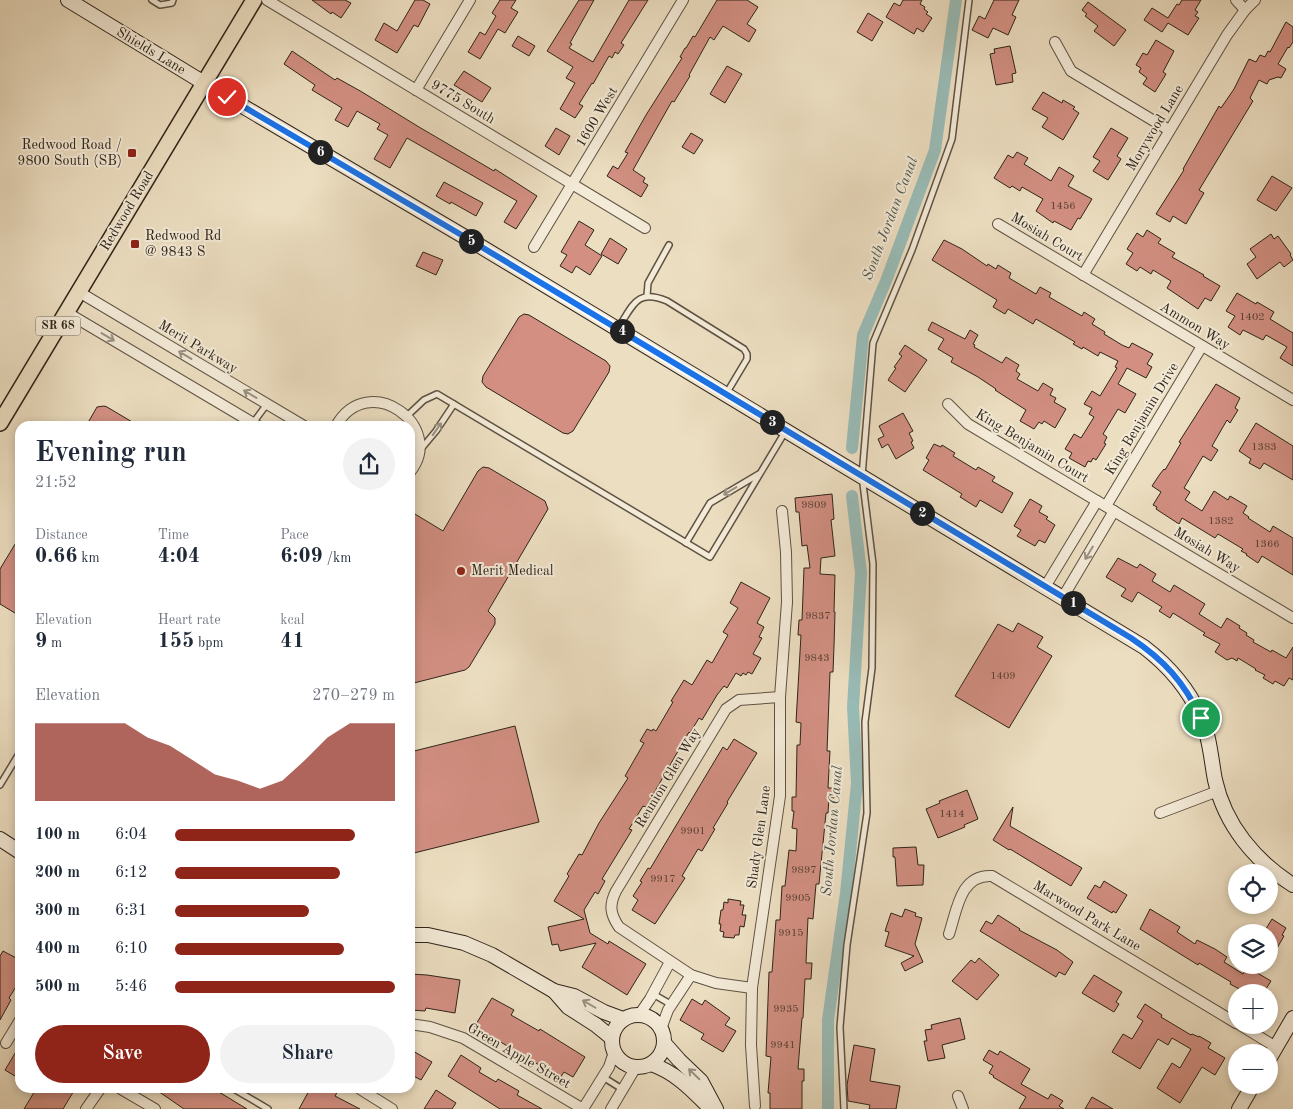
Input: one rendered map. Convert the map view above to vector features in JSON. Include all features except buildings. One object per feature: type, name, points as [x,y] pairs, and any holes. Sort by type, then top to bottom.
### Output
[{"type":"main road","name":"Shields Lane","points":[[68,0],[1144,647],[1168,667],[1194,704],[1206,731],[1218,791],[1231,822],[1248,846],[1267,867],[1293,885]]},
{"type":"main road","name":"Redwood Road","points":[[0,422],[254,0]]},
{"type":"main road","points":[[0,840],[15,849]]},
{"type":"main road","points":[[415,935],[428,935],[464,943],[492,955],[554,991],[574,996],[604,1012],[623,1019]]},
{"type":"main road","points":[[554,991],[568,1007],[596,1025],[613,1046],[620,1060],[636,1068],[652,1064],[670,1072],[682,1080],[711,1109]]},
{"type":"main road","points":[[613,1046],[617,1024],[623,1019],[639,1015],[648,1017],[656,1022],[661,1029],[664,1043],[662,1051],[652,1064]]},
{"type":"main road","points":[[1277,1044],[1293,1018]]},
{"type":"main road","points":[[664,1043],[701,1081],[716,1109]]},
{"type":"main road","points":[[1239,1109],[1248,1094]]},
{"type":"street","name":"9775 South","points":[[267,0],[645,228]]},
{"type":"street","points":[[416,90],[470,0]]},
{"type":"street","name":"1600 West","points":[[534,247],[683,0]]},
{"type":"street","points":[[1236,0],[1245,10]]},
{"type":"street","name":"Morywood Lane","points":[[1083,274],[1227,35],[1245,10],[1255,0]]},
{"type":"street","points":[[1055,42],[1071,71],[1169,130]]},
{"type":"street","name":"Mosiah Court","points":[[998,224],[1083,274]]},
{"type":"street","name":"Ammon Way","points":[[1083,274],[1293,400]]},
{"type":"street","name":"Merit Parkway","points":[[79,292],[296,421]]},
{"type":"street","points":[[66,312],[249,421]]},
{"type":"street","name":"King Benjamin Drive","points":[[1063,597],[1106,506],[1202,346]]},
{"type":"street","points":[[339,421],[349,410],[360,404],[373,402],[386,403],[397,408],[407,416],[410,421]]},
{"type":"street","name":"King Benjamin Court","points":[[948,404],[968,424],[1106,506]]},
{"type":"street","points":[[415,431],[419,452],[415,461]]},
{"type":"street","name":"King Benjamin Drive","points":[[1045,587],[1106,506]]},
{"type":"street","name":"Mosiah Way","points":[[1106,506],[1293,618]]},
{"type":"street","name":"Shady Glen Lane","points":[[755,1106],[751,1045],[752,988],[780,796],[780,697],[787,602],[786,552],[782,511]]},
{"type":"street","name":"Reunion Glen Way","points":[[670,962],[619,927],[611,911],[611,904],[616,891],[726,709],[739,700],[780,697]]},
{"type":"street","points":[[1160,813],[1218,791]]},
{"type":"street","name":"Marwood Park Lane","points":[[949,934],[966,886],[977,877],[992,876],[1228,1018]]},
{"type":"street","points":[[639,1015],[654,994],[670,962],[691,974],[716,983],[752,988]]},
{"type":"street","points":[[661,1029],[665,1017],[691,974]]},
{"type":"street","name":"Green Apple Street","points":[[415,1024],[430,1026],[463,1038],[583,1109]]},
{"type":"street","points":[[6,1042],[15,1030]]},
{"type":"street","points":[[1250,1034],[1262,1044]]},
{"type":"street","points":[[583,1109],[603,1077],[613,1046]]},
{"type":"street","points":[[611,1109],[636,1068]]},
{"type":"street","points":[[86,1109],[97,1093]]},
{"type":"street","points":[[128,1093],[155,1109]]},
{"type":"street","points":[[366,1093],[392,1109]]},
{"type":"street","points":[[958,1096],[962,1109]]},
{"type":"lane","points":[[152,0],[160,5],[172,3],[173,0]]},
{"type":"lane","points":[[844,1109],[840,1027],[847,945],[867,813],[864,722],[872,668],[873,564],[862,476],[873,343],[912,250],[952,139],[969,0]]},
{"type":"lane","points":[[647,296],[648,283],[669,245]]},
{"type":"lane","points":[[618,329],[636,300],[647,296],[655,296],[667,301],[744,348],[747,354],[746,359],[726,394]]},
{"type":"lane","points":[[407,416],[424,400],[438,394],[710,557],[786,430]]},
{"type":"lane","points":[[258,421],[267,404]]},
{"type":"lane","points":[[419,452],[454,404]]},
{"type":"lane","points":[[686,543],[710,503],[761,472]]},
{"type":"lane","points":[[0,785],[15,760]]},
{"type":"lane","points":[[654,994],[672,1005]]},
{"type":"lane","points":[[603,1077],[622,1089]]},
{"type":"lane","points":[[241,1093],[268,1109]]},
{"type":"waterway","name":"South Jordan Canal","points":[[852,448],[863,335],[886,281],[935,150],[956,0]]},
{"type":"waterway","name":"South Jordan Canal","points":[[828,1109],[828,1020],[846,893],[857,783],[853,707],[861,573],[852,496]]},
{"type":"place","name":"Redwood Road / 9800 South (SB)","points":[[132,153]]},
{"type":"place","name":"Redwood Rd @ 9843 S","points":[[135,244]]},
{"type":"place","name":"Merit Medical","points":[[461,571]]},
{"type":"route","points":[[227,97],[470,240],[1131,638],[1168,667],[1187,691],[1201,718]]}]
